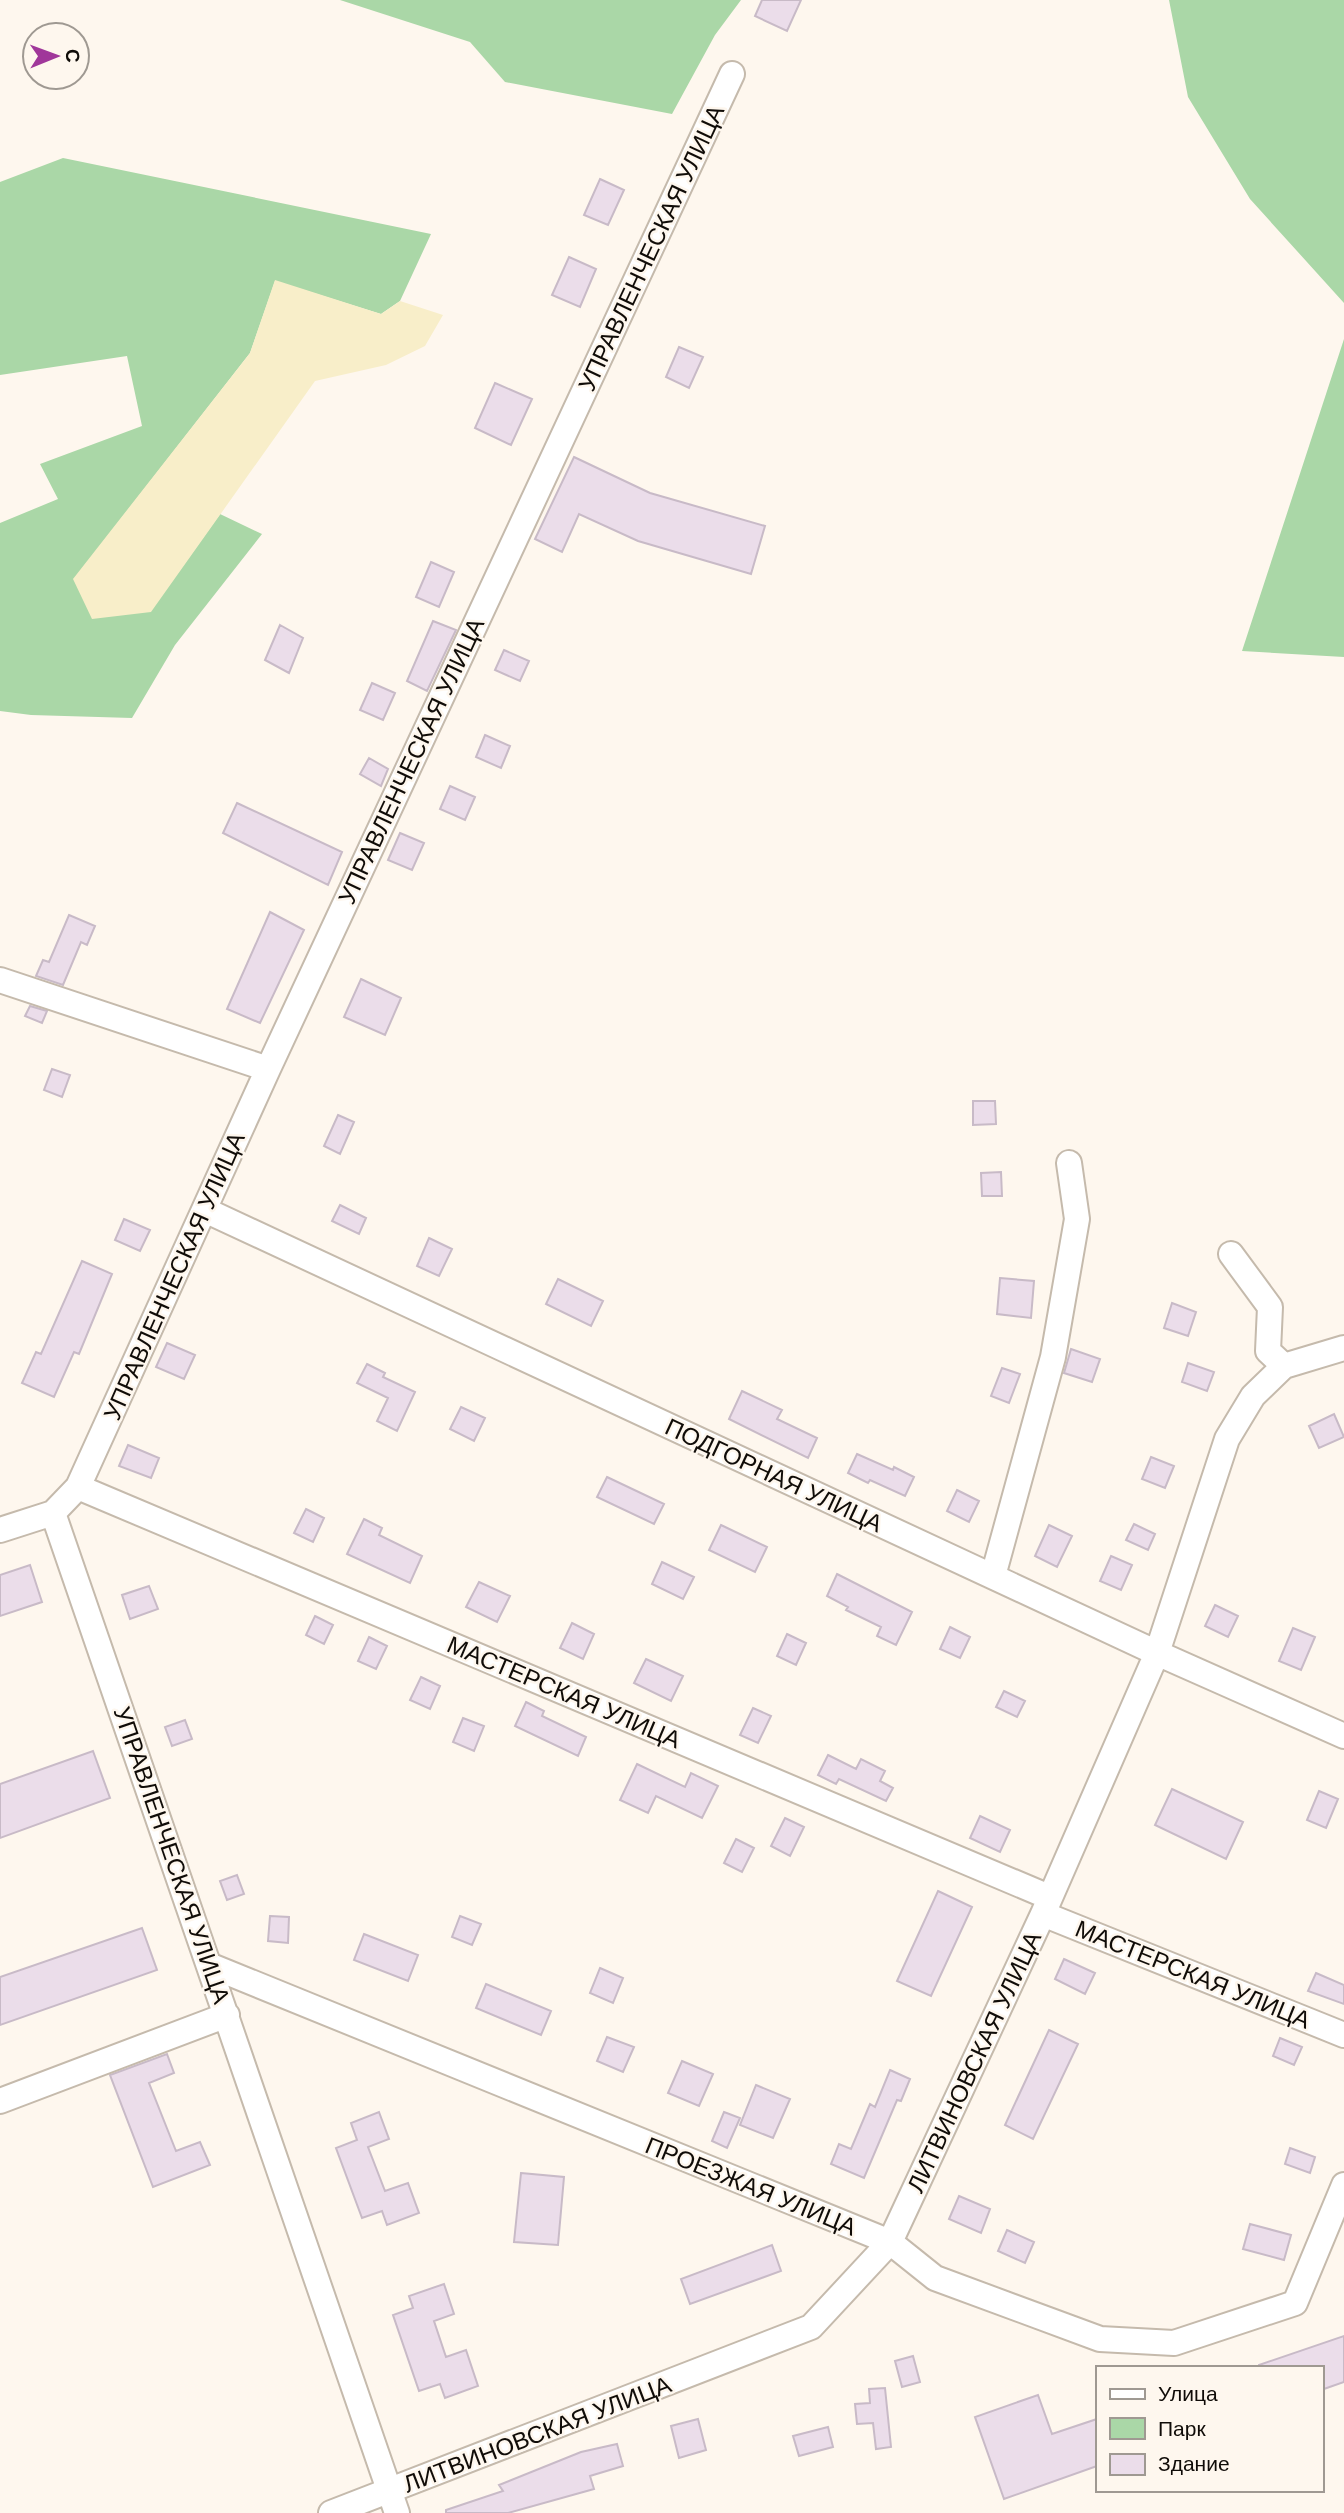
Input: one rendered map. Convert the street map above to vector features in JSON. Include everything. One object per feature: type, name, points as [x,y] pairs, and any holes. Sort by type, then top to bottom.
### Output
[{"type":"street","name":"УПРАВЛЕНЧЕСКАЯ УЛИЦА","points":[[393,2503],[53,1513],[78,1487],[268,1069],[732,75]]},
{"type":"street","points":[[0,980],[268,1069]]},
{"type":"street","points":[[993,1576],[1054,1357],[1077,1219],[1069,1163]]},
{"type":"street","name":"ПОДГОРНАЯ УЛИЦА","points":[[205,1210],[1157,1653],[1344,1736]]},
{"type":"street","points":[[1231,1254],[1270,1307],[1268,1351],[1284,1366]]},
{"type":"street","name":"ЛИТВИНОВСКАЯ УЛИЦА","points":[[331,2513],[393,2503],[811,2327],[890,2242],[1046,1905],[1157,1653],[1227,1439],[1253,1396],[1284,1366],[1344,1348]]},
{"type":"street","name":"МАСТЕРСКАЯ УЛИЦА","points":[[78,1487],[1344,2035]]},
{"type":"street","points":[[0,1530],[53,1513]]},
{"type":"street","name":"ПРОЕЗЖАЯ УЛИЦА","points":[[209,1965],[890,2242],[935,2278],[1100,2339],[1174,2343],[1295,2303],[1344,2185]]},
{"type":"street","points":[[0,2101],[227,2015]]},
{"type":"green space","points":[[340,0],[741,0],[715,35],[672,114],[505,82],[470,42]]},
{"type":"green space","points":[[1169,0],[1344,0],[1344,303],[1250,199],[1188,97]]},
{"type":"green space","points":[[63,158],[431,234],[400,301],[381,314],[275,281],[250,353],[74,579],[150,612],[220,514],[262,534],[175,645],[132,718],[31,715],[0,711],[0,523],[58,499],[40,464],[142,426],[127,356],[0,375],[0,182]]},
{"type":"green space","points":[[1344,339],[1344,657],[1242,651]]},
{"type":"sand","points":[[275,280],[381,314],[400,301],[443,315],[425,346],[386,365],[315,381],[151,612],[92,619],[73,579],[250,353]]},
{"type":"building","points":[[762,0],[801,0],[787,31],[755,16]]},
{"type":"building","points":[[600,179],[624,190],[608,225],[584,215]]},
{"type":"building","points":[[569,257],[596,269],[580,307],[552,295]]},
{"type":"building","points":[[679,347],[703,357],[689,388],[666,377]]},
{"type":"building","points":[[495,383],[532,399],[511,445],[475,428]]},
{"type":"building","points":[[574,457],[650,493],[765,526],[751,574],[638,541],[579,514],[562,552],[535,539]]},
{"type":"building","points":[[431,562],[454,572],[439,607],[416,597]]},
{"type":"building","points":[[433,621],[456,630],[427,691],[407,681]]},
{"type":"building","points":[[280,625],[303,638],[289,673],[265,660]]},
{"type":"building","points":[[504,650],[529,661],[520,681],[495,670]]},
{"type":"building","points":[[372,683],[395,693],[383,720],[360,710]]},
{"type":"building","points":[[485,735],[510,746],[501,768],[476,757]]},
{"type":"building","points":[[369,758],[388,769],[381,786],[360,774]]},
{"type":"building","points":[[450,786],[475,797],[465,820],[440,809]]},
{"type":"building","points":[[237,803],[342,852],[328,885],[223,833]]},
{"type":"building","points":[[400,833],[424,843],[412,870],[388,860]]},
{"type":"building","points":[[270,912],[304,930],[260,1023],[227,1009]]},
{"type":"building","points":[[69,915],[95,926],[87,945],[81,942],[63,985],[36,976],[43,960],[49,962]]},
{"type":"building","points":[[361,979],[401,998],[385,1035],[344,1017]]},
{"type":"building","points":[[30,1006],[47,1011],[42,1023],[25,1016]]},
{"type":"building","points":[[52,1069],[70,1075],[62,1097],[44,1090]]},
{"type":"building","points":[[973,1101],[995,1101],[996,1124],[973,1125]]},
{"type":"building","points":[[338,1115],[354,1122],[340,1154],[324,1146]]},
{"type":"building","points":[[1001,1172],[1002,1196],[982,1196],[981,1173]]},
{"type":"building","points":[[340,1205],[366,1218],[359,1234],[332,1221]]},
{"type":"building","points":[[124,1219],[150,1230],[140,1251],[115,1240]]},
{"type":"building","points":[[429,1238],[452,1249],[439,1276],[417,1266]]},
{"type":"building","points":[[82,1261],[112,1274],[79,1354],[74,1352],[54,1397],[22,1383],[36,1352],[41,1354]]},
{"type":"building","points":[[1000,1278],[1034,1281],[1031,1318],[997,1314]]},
{"type":"building","points":[[558,1279],[603,1301],[591,1326],[546,1304]]},
{"type":"building","points":[[1172,1303],[1196,1312],[1188,1336],[1164,1328]]},
{"type":"building","points":[[167,1343],[195,1355],[184,1379],[156,1367]]},
{"type":"building","points":[[1071,1349],[1100,1359],[1092,1382],[1064,1373]]},
{"type":"building","points":[[1188,1363],[1214,1372],[1207,1391],[1182,1382]]},
{"type":"building","points":[[367,1364],[385,1373],[383,1377],[415,1392],[397,1431],[377,1421],[388,1398],[357,1383]]},
{"type":"building","points":[[1002,1368],[1020,1374],[1009,1403],[991,1396]]},
{"type":"building","points":[[742,1391],[782,1410],[777,1419],[817,1438],[808,1458],[729,1419]]},
{"type":"building","points":[[461,1407],[485,1418],[474,1441],[450,1429]]},
{"type":"building","points":[[1334,1414],[1344,1437],[1319,1448],[1309,1426]]},
{"type":"building","points":[[128,1445],[159,1458],[151,1478],[119,1466]]},
{"type":"building","points":[[857,1454],[914,1477],[905,1496],[848,1473]]},
{"type":"building","points":[[1151,1457],[1174,1466],[1165,1488],[1142,1479]]},
{"type":"building","points":[[607,1477],[664,1504],[654,1524],[597,1497]]},
{"type":"building","points":[[957,1490],[979,1501],[969,1522],[947,1511]]},
{"type":"building","points":[[306,1509],[324,1518],[313,1542],[294,1533]]},
{"type":"building","points":[[364,1519],[382,1528],[379,1535],[422,1556],[410,1583],[347,1554]]},
{"type":"building","points":[[1134,1524],[1155,1534],[1148,1550],[1126,1540]]},
{"type":"building","points":[[721,1525],[767,1547],[755,1572],[709,1550]]},
{"type":"building","points":[[1049,1525],[1072,1536],[1057,1567],[1035,1556]]},
{"type":"building","points":[[1111,1556],[1132,1565],[1121,1590],[1100,1581]]},
{"type":"building","points":[[662,1562],[694,1577],[683,1599],[652,1584]]},
{"type":"building","points":[[30,1565],[42,1602],[0,1616],[0,1575]]},
{"type":"building","points":[[837,1574],[912,1612],[896,1645],[877,1636],[881,1627],[846,1610],[848,1607],[827,1596]]},
{"type":"building","points":[[479,1582],[510,1596],[497,1622],[466,1607]]},
{"type":"building","points":[[149,1586],[158,1609],[130,1619],[122,1595]]},
{"type":"building","points":[[1215,1605],[1238,1616],[1228,1637],[1205,1626]]},
{"type":"building","points":[[315,1616],[333,1625],[324,1644],[306,1635]]},
{"type":"building","points":[[572,1623],[594,1634],[583,1659],[560,1648]]},
{"type":"building","points":[[950,1627],[970,1637],[960,1658],[940,1649]]},
{"type":"building","points":[[1293,1628],[1315,1637],[1301,1670],[1279,1661]]},
{"type":"building","points":[[787,1634],[806,1643],[796,1665],[777,1656]]},
{"type":"building","points":[[369,1637],[387,1646],[376,1669],[358,1661]]},
{"type":"building","points":[[646,1659],[683,1676],[671,1701],[634,1683]]},
{"type":"building","points":[[421,1677],[440,1686],[430,1709],[410,1700]]},
{"type":"building","points":[[1004,1691],[1025,1701],[1017,1717],[996,1707]]},
{"type":"building","points":[[526,1702],[544,1711],[542,1716],[586,1737],[578,1756],[515,1726]]},
{"type":"building","points":[[753,1708],[771,1716],[758,1743],[740,1735]]},
{"type":"building","points":[[463,1718],[484,1726],[474,1751],[453,1742]]},
{"type":"building","points":[[185,1720],[192,1739],[172,1746],[165,1727]]},
{"type":"building","points":[[93,1751],[110,1798],[0,1838],[0,1784]]},
{"type":"building","points":[[828,1755],[856,1769],[861,1759],[885,1771],[880,1781],[893,1788],[886,1801],[839,1779],[836,1784],[818,1775]]},
{"type":"building","points":[[637,1764],[685,1787],[691,1773],[718,1786],[702,1818],[656,1796],[648,1813],[620,1800]]},
{"type":"building","points":[[1172,1789],[1243,1822],[1226,1859],[1155,1825]]},
{"type":"building","points":[[1319,1791],[1338,1799],[1326,1828],[1307,1820]]},
{"type":"building","points":[[980,1816],[1010,1830],[1000,1852],[970,1838]]},
{"type":"building","points":[[785,1818],[804,1827],[790,1856],[771,1846]]},
{"type":"building","points":[[736,1839],[754,1848],[742,1872],[724,1863]]},
{"type":"building","points":[[237,1875],[244,1894],[227,1900],[220,1881]]},
{"type":"building","points":[[938,1891],[972,1907],[931,1996],[897,1981]]},
{"type":"building","points":[[270,1916],[289,1917],[288,1943],[268,1941]]},
{"type":"building","points":[[460,1916],[481,1924],[472,1945],[452,1937]]},
{"type":"building","points":[[142,1928],[157,1970],[0,2025],[0,1977]]},
{"type":"building","points":[[364,1934],[418,1955],[408,1981],[354,1960]]},
{"type":"building","points":[[1064,1959],[1095,1973],[1085,1994],[1055,1979]]},
{"type":"building","points":[[600,1968],[623,1978],[613,2003],[590,1993]]},
{"type":"building","points":[[1316,1973],[1344,1985],[1344,2004],[1308,1991]]},
{"type":"building","points":[[486,1984],[551,2011],[541,2035],[476,2008]]},
{"type":"building","points":[[1049,2030],[1078,2044],[1033,2139],[1005,2125]]},
{"type":"building","points":[[607,2037],[634,2047],[623,2072],[597,2061]]},
{"type":"building","points":[[1280,2038],[1302,2047],[1294,2065],[1273,2056]]},
{"type":"building","points":[[167,2054],[174,2073],[149,2083],[176,2151],[200,2142],[210,2165],[153,2187],[110,2075]]},
{"type":"building","points":[[682,2061],[713,2074],[699,2106],[668,2093]]},
{"type":"building","points":[[890,2070],[910,2079],[901,2101],[897,2100],[864,2178],[831,2164],[839,2144],[851,2149],[870,2104],[875,2107]]},
{"type":"building","points":[[756,2085],[790,2099],[773,2138],[740,2125]]},
{"type":"building","points":[[379,2112],[389,2139],[368,2147],[385,2191],[408,2183],[419,2213],[387,2225],[382,2211],[362,2218],[336,2148],[357,2140],[351,2123]]},
{"type":"building","points":[[724,2112],[740,2118],[727,2148],[712,2141]]},
{"type":"building","points":[[1290,2148],[1315,2157],[1310,2173],[1285,2164]]},
{"type":"building","points":[[521,2173],[564,2177],[558,2245],[514,2242]]},
{"type":"building","points":[[959,2196],[990,2209],[981,2233],[949,2219]]},
{"type":"building","points":[[1250,2224],[1291,2235],[1284,2260],[1243,2249]]},
{"type":"building","points":[[1007,2230],[1034,2242],[1025,2263],[998,2251]]},
{"type":"building","points":[[772,2245],[781,2271],[690,2304],[681,2279]]},
{"type":"building","points":[[444,2284],[454,2314],[434,2321],[446,2357],[466,2350],[478,2386],[445,2398],[440,2384],[419,2391],[393,2315],[413,2308],[409,2296]]},
{"type":"building","points":[[1344,2336],[1344,2382],[1323,2389],[1323,2366],[1259,2365]]},
{"type":"building","points":[[913,2356],[920,2382],[902,2387],[895,2361]]},
{"type":"building","points":[[885,2388],[891,2447],[876,2449],[873,2423],[857,2424],[855,2404],[870,2403],[869,2389]]},
{"type":"building","points":[[1038,2395],[1052,2434],[1096,2419],[1096,2466],[1004,2499],[975,2417]]},
{"type":"building","points":[[698,2419],[706,2450],[679,2458],[671,2426]]},
{"type":"building","points":[[828,2427],[833,2447],[799,2456],[793,2436]]},
{"type":"building","points":[[617,2444],[623,2466],[590,2476],[594,2489],[508,2513],[446,2513],[446,2510],[503,2491],[499,2485],[581,2452]]}]
